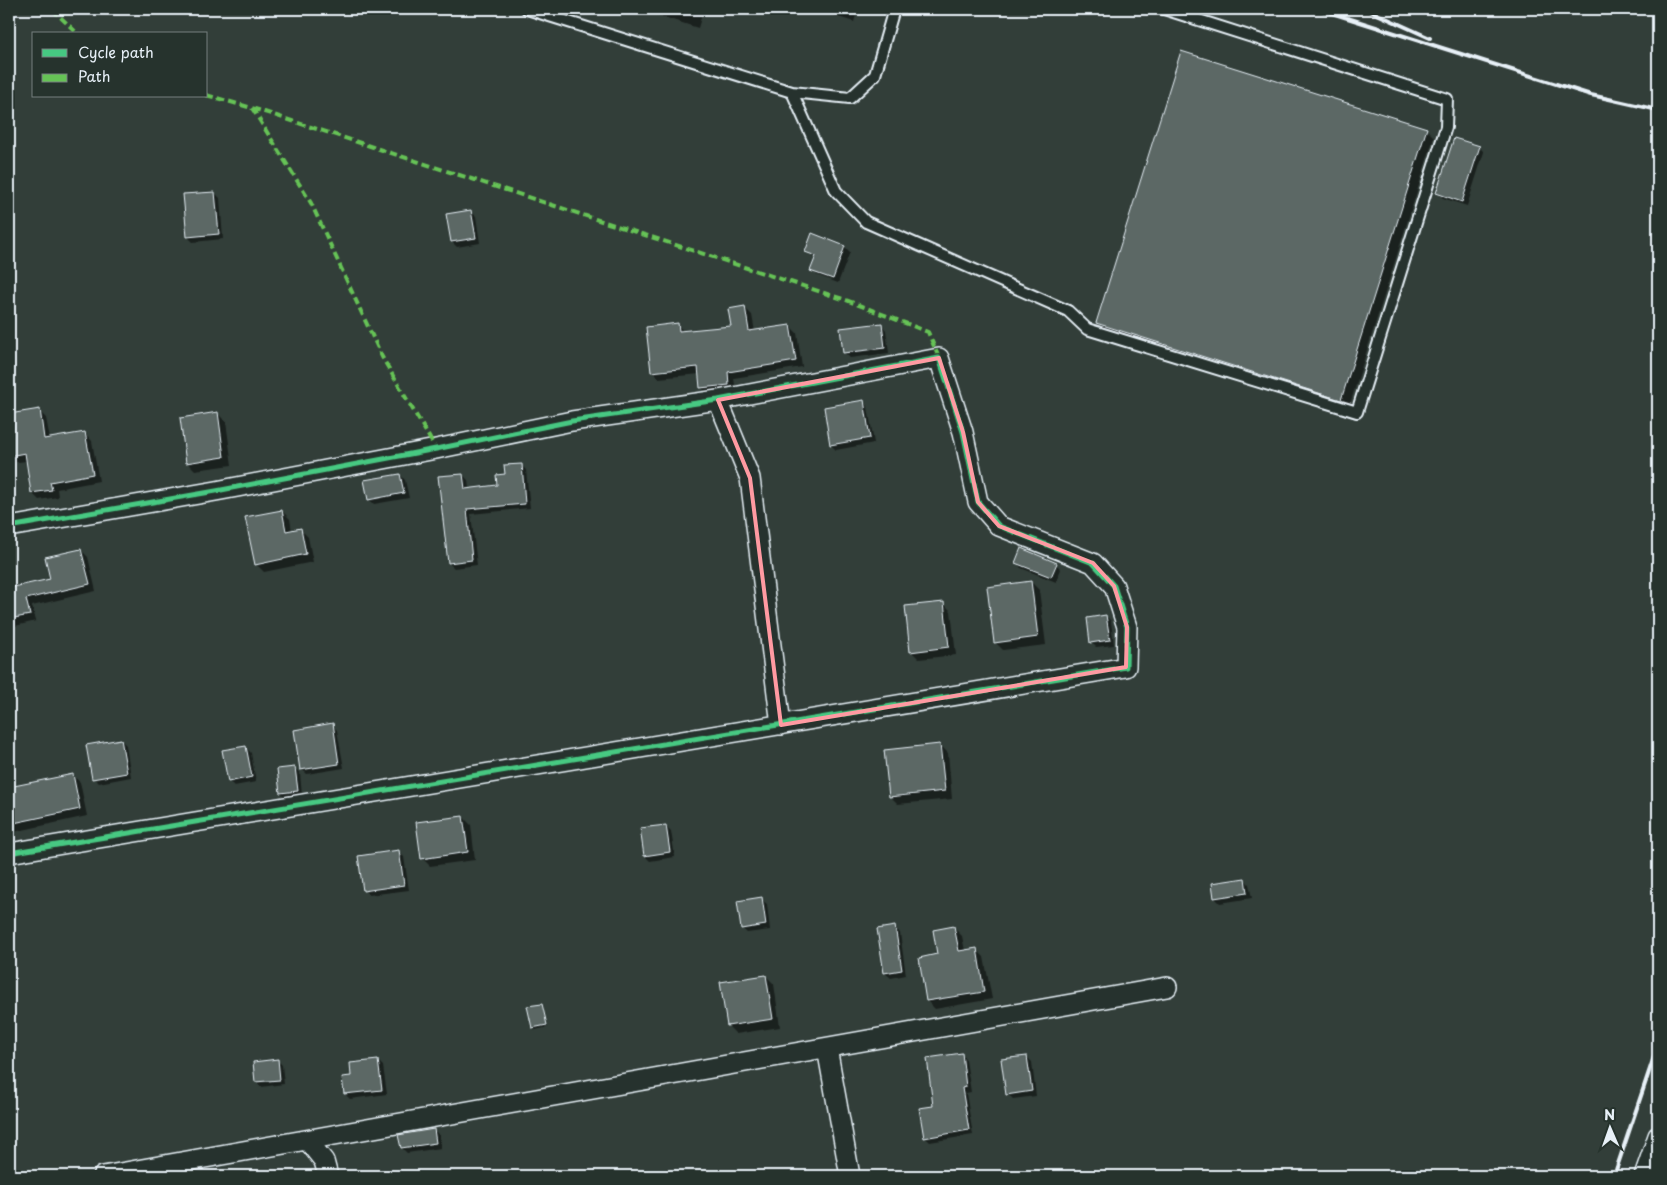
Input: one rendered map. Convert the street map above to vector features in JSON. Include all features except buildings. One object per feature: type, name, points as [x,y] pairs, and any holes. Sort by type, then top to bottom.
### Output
[{"type":"street","points":[[9,527],[226,489],[572,421],[718,400],[939,358],[963,432],[978,502],[999,526],[1093,563],[1114,586],[1127,627],[1126,667],[9,853]]},
{"type":"street","points":[[718,400],[750,478],[781,724]]},
{"type":"street","points":[[103,1176],[1167,987]]},
{"type":"street","points":[[827,1048],[850,1176]]},
{"type":"street","points":[[1644,1176],[1658,1136]]},
{"type":"street","points":[[308,1141],[324,1161],[328,1176]]},
{"type":"lane","points":[[527,9],[792,92],[850,98],[875,75],[894,9]]},
{"type":"lane","points":[[792,92],[836,192],[866,222],[1068,311],[1087,329],[1357,412],[1446,127],[1447,99],[1164,9]]},
{"type":"highlighted area","points":[[939,358],[963,432],[978,502],[999,526],[1093,563],[1114,586],[1127,627],[1126,667],[781,725],[750,478],[718,400]]},
{"type":"railway","points":[[1319,9],[1591,95],[1658,110]]},
{"type":"railway","points":[[1366,9],[1430,38]]},
{"type":"railway","points":[[1614,1176],[1658,1045]]},
{"type":"marked path","points":[[52,9],[76,32]]},
{"type":"marked path","points":[[208,96],[252,108],[846,300],[928,332],[939,358]]},
{"type":"marked path","points":[[252,108],[311,203],[382,357],[436,449]]},
{"type":"cycle path","points":[[9,527],[216,491],[572,421],[718,400],[939,358],[963,432],[978,502],[999,526],[1093,563],[1114,586],[1127,627],[1126,667],[9,853]]}]
